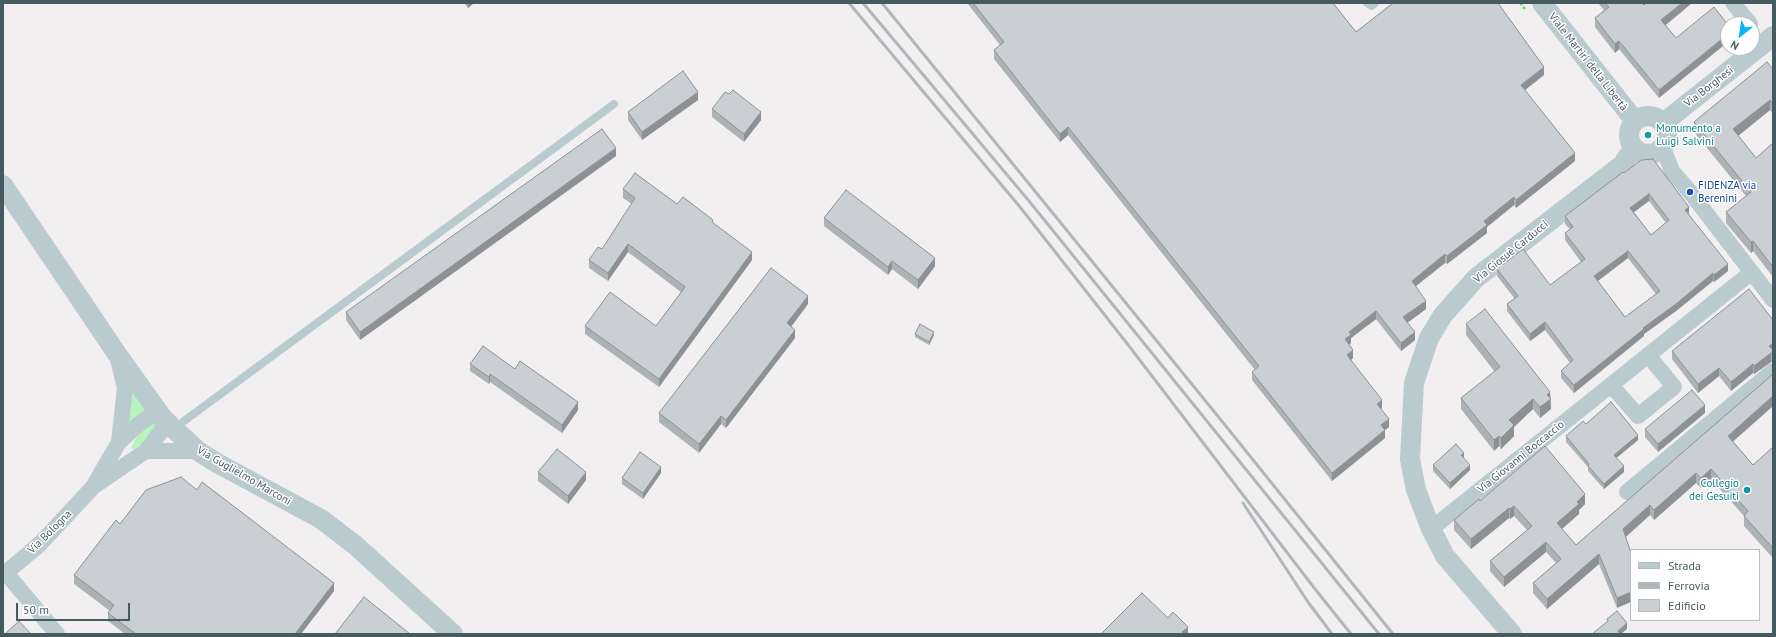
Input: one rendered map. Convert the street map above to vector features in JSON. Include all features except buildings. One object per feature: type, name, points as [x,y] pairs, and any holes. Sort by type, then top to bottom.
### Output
[{"type":"street","name":"Viale Martiri della Libertà","points":[[1542,3],[1635,121]]},
{"type":"street","points":[[1733,3],[1744,16]]},
{"type":"street","points":[[1760,33],[1769,39]]},
{"type":"street","name":"Via Borghesi","points":[[1663,123],[1769,39]]},
{"type":"street","points":[[1644,116],[1650,116],[1660,119],[1663,123],[1668,133],[1666,143],[1663,148],[1658,152],[1646,154],[1634,148],[1631,144],[1629,131],[1635,121],[1644,116]]},
{"type":"street","name":"Via Giosuè Carducci","points":[[1512,634],[1445,556],[1431,529],[1416,490],[1410,458],[1414,383],[1429,338],[1443,314],[1476,278],[1622,165],[1634,148]]},
{"type":"street","points":[[1663,148],[1672,171],[1690,192],[1773,300]]},
{"type":"street","name":"Via Guglielmo Marconi","points":[[3,185],[117,354],[168,424],[198,451],[239,476],[321,519],[355,545],[453,634]]},
{"type":"street","name":"Via Giovanni Boccaccio","points":[[1431,529],[1752,272]]},
{"type":"street","name":"Via Bologna","points":[[117,354],[125,388],[119,442]]},
{"type":"street","points":[[1611,385],[1638,416],[1674,387],[1648,355]]},
{"type":"street","points":[[1627,492],[1773,370]]},
{"type":"street","name":"Via Bologna","points":[[5,574],[40,544],[93,487],[146,451],[168,424],[153,414],[139,424],[119,442],[93,487]]},
{"type":"street","points":[[146,451],[198,451]]},
{"type":"street","points":[[5,574],[57,634]]},
{"type":"lane","points":[[1367,3],[1372,6],[1375,3]]},
{"type":"lane","points":[[168,424],[190,416],[614,104]]},
{"type":"green space","points":[[129,385],[149,410],[128,429]]},
{"type":"green space","points":[[153,423],[158,425],[151,437],[134,450],[131,448],[136,438],[144,428]]},
{"type":"railway","points":[[849,3],[1020,207],[1351,634]]},
{"type":"railway","points":[[863,3],[1029,201],[1379,634]]},
{"type":"railway","points":[[882,3],[1393,634]]},
{"type":"railway","points":[[1243,503],[1308,602],[1332,634]]},
{"type":"place","name":"Monumento a Luigi Salvini","points":[[1648,135]]},
{"type":"place","name":"FIDENZA via Berenini","points":[[1690,192]]},
{"type":"place","name":"Collegio dei Gesuiti","points":[[1747,490]]}]
